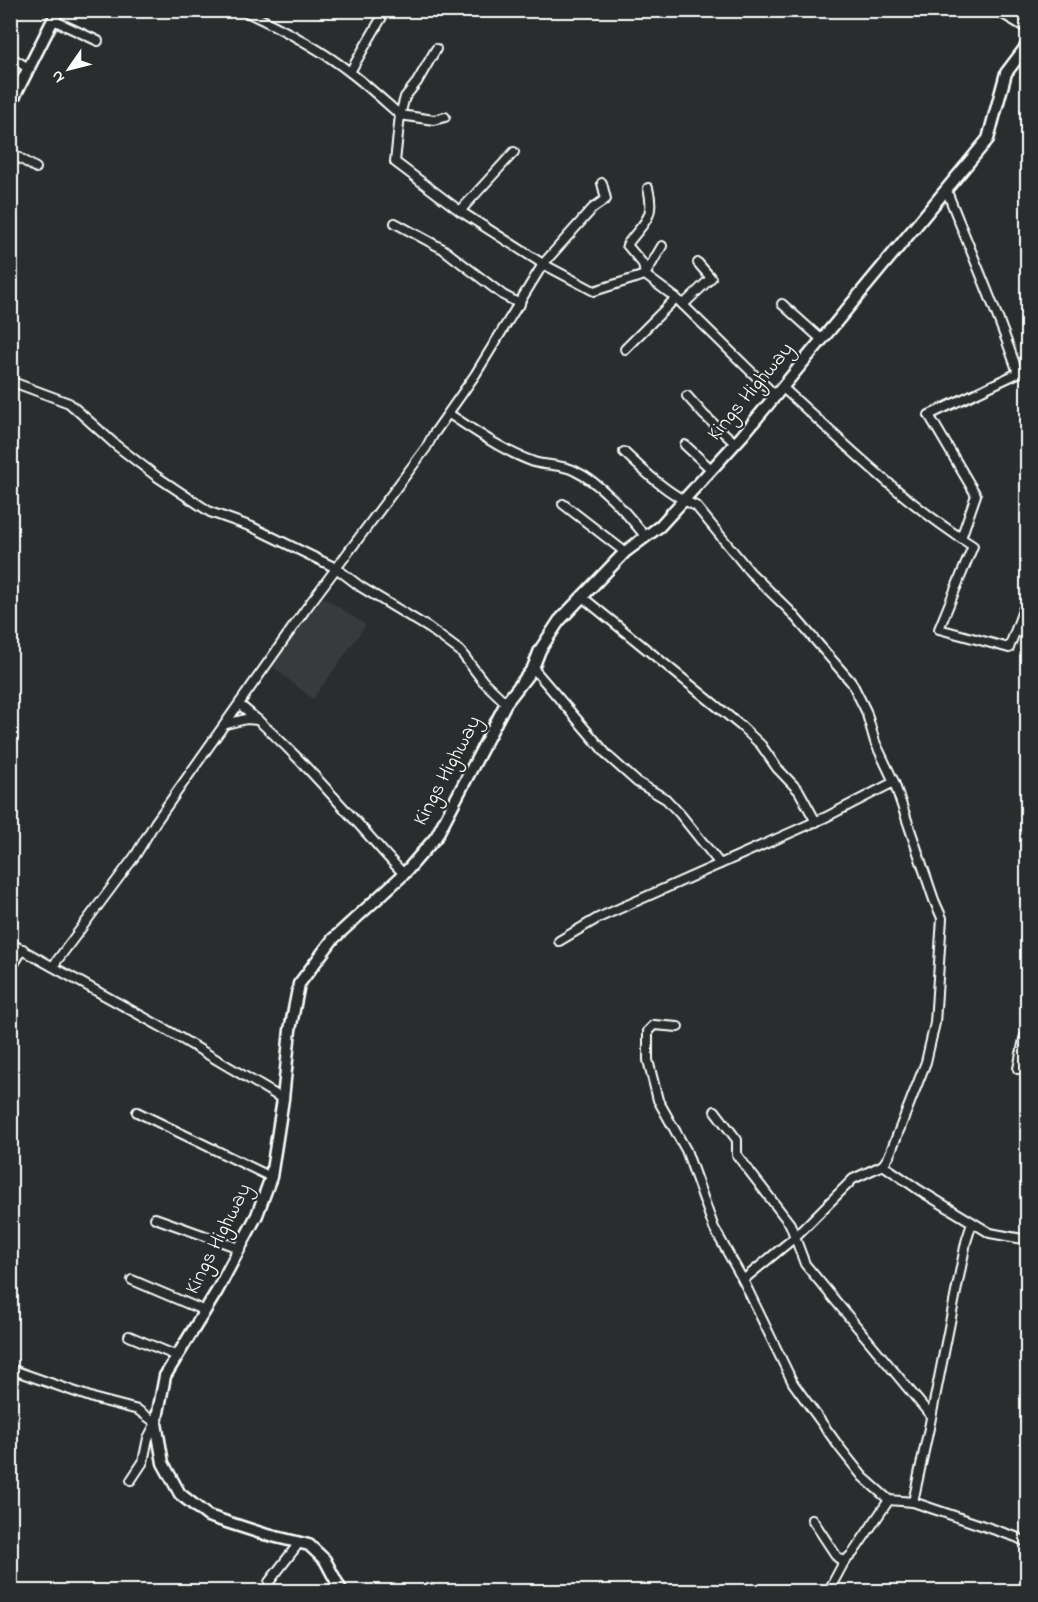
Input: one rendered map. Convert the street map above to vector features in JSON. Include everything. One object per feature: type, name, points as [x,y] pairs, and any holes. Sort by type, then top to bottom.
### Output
[{"type":"street","points":[[242,10],[265,21],[350,72],[400,115],[434,120],[445,117]]},
{"type":"street","points":[[350,72],[386,10]]},
{"type":"street","points":[[996,10],[1028,29]]},
{"type":"street","points":[[10,105],[55,15],[98,41]]},
{"type":"street","name":"Kings Highway","points":[[342,1592],[326,1560],[309,1545],[264,1534],[208,1516],[180,1494],[163,1463],[156,1423],[165,1376],[240,1248],[257,1215],[271,1177],[283,1099],[290,1030],[299,984],[333,939],[404,874],[436,837],[506,703],[533,668],[540,650],[559,621],[626,552],[660,526],[712,470],[988,139],[1006,73],[1028,44]]},
{"type":"street","points":[[436,49],[405,98],[400,115],[395,162],[460,211],[543,264],[594,291],[645,275],[662,246]]},
{"type":"street","points":[[10,57],[30,69]]},
{"type":"street","points":[[10,152],[36,168]]},
{"type":"street","points":[[460,211],[514,152]]},
{"type":"street","points":[[53,966],[135,855],[224,724],[449,414],[543,264],[593,208],[606,200],[602,183]]},
{"type":"street","points":[[648,188],[652,205],[645,224],[627,245],[643,264],[645,275],[676,298],[778,391],[905,496],[973,546],[939,629],[1009,648],[1028,597]]},
{"type":"street","points":[[946,189],[1006,335],[1018,373]]},
{"type":"street","points":[[395,223],[443,249],[503,295],[520,304]]},
{"type":"street","points":[[683,305],[711,278],[698,263]]},
{"type":"street","points":[[625,349],[676,298]]},
{"type":"street","points":[[782,304],[821,339]]},
{"type":"street","points":[[961,538],[976,495],[929,415],[1028,370]]},
{"type":"street","points":[[10,381],[69,403],[117,446],[156,476],[210,512],[252,527],[336,568],[361,587],[429,628],[460,651],[483,681],[506,703]]},
{"type":"street","points":[[687,396],[735,443]]},
{"type":"street","points":[[449,414],[504,449],[536,462],[576,471],[620,506],[646,537]]},
{"type":"street","points":[[685,446],[712,470]]},
{"type":"street","points":[[624,452],[645,472],[684,501],[696,506],[750,572],[789,610],[852,683],[866,711],[875,742],[894,782],[942,918],[935,1023],[926,1062],[889,1156],[883,1165],[853,1179],[794,1238],[743,1280]]},
{"type":"street","points":[[563,504],[626,552]]},
{"type":"street","points":[[581,596],[741,726],[761,745],[777,768],[799,791],[816,822]]},
{"type":"street","points":[[533,668],[609,757],[637,782],[666,800],[720,864]]},
{"type":"street","points":[[240,705],[260,721],[304,765],[404,874]]},
{"type":"street","points":[[224,724],[246,719],[260,721]]},
{"type":"street","points":[[559,941],[598,918],[816,822],[894,782]]},
{"type":"street","points":[[10,943],[165,1029],[283,1099]]},
{"type":"street","points":[[10,970],[22,949]]},
{"type":"street","points":[[678,1027],[654,1026],[648,1030],[648,1060],[658,1100],[686,1150],[714,1228],[743,1280],[794,1383],[863,1477],[889,1500],[913,1502],[1028,1543]]},
{"type":"street","points":[[1018,1069],[1028,1031]]},
{"type":"street","points":[[715,1111],[737,1140],[737,1155],[790,1224],[805,1264],[932,1416]]},
{"type":"street","points":[[137,1112],[271,1177]]},
{"type":"street","points":[[883,1165],[990,1233],[1028,1240]]},
{"type":"street","points":[[155,1218],[240,1248]]},
{"type":"street","points":[[913,1502],[966,1242],[972,1223]]},
{"type":"street","points":[[132,1280],[205,1311]]},
{"type":"street","points":[[129,1336],[177,1356]]},
{"type":"street","points":[[10,1370],[96,1399],[138,1410],[156,1423],[148,1438],[143,1461],[130,1480]]},
{"type":"street","points":[[828,1592],[844,1562],[853,1553],[889,1500]]},
{"type":"street","points":[[812,1519],[837,1557],[844,1562]]},
{"type":"street","points":[[269,1582],[298,1543]]},
{"type":"shaded area","points":[[323,597],[366,625],[313,699],[269,664]]}]
